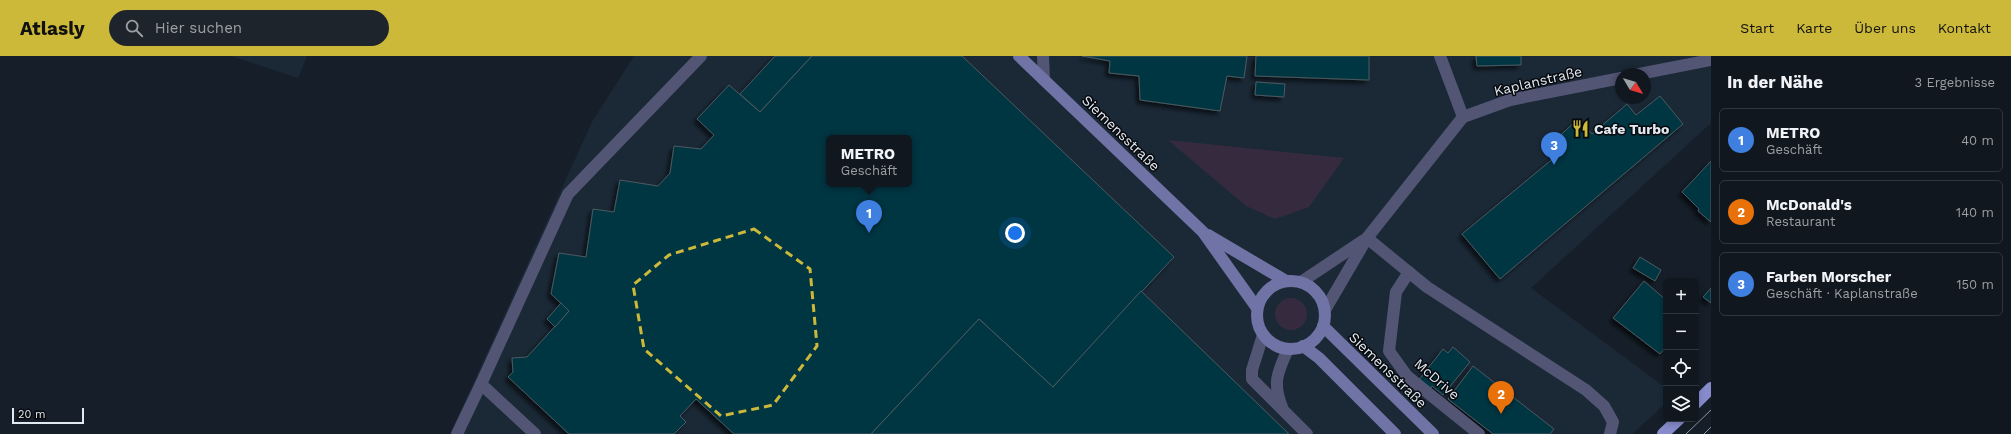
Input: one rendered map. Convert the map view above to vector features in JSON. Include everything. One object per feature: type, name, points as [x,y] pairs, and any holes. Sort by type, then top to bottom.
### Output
[{"type":"main road","points":[[1699,400],[1711,388]]},
{"type":"main road","points":[[1663,434],[1676,422]]},
{"type":"street","points":[[457,434],[568,194],[701,56]]},
{"type":"street","name":"Siemensstraße","points":[[1019,56],[1203,232],[1257,308]]},
{"type":"street","points":[[1043,56],[1044,80]]},
{"type":"street","points":[[1325,310],[1316,292],[1302,282],[1286,281],[1275,284],[1260,298],[1257,308],[1258,326],[1263,335],[1278,347],[1288,349],[1303,346],[1316,338],[1322,326],[1325,310],[1367,238],[1463,117],[1440,56]]},
{"type":"street","points":[[1651,72],[1711,60]]},
{"type":"street","name":"Kaplanstraße","points":[[1463,117],[1510,100],[1615,79]]},
{"type":"street","name":"Siemensstraße","points":[[1203,232],[1286,281]]},
{"type":"street","points":[[1367,238],[1427,287],[1586,390],[1604,406],[1613,422],[1610,434]]},
{"type":"street","points":[[1302,282],[1367,238]]},
{"type":"street","name":"McDrive","points":[[1409,272],[1396,292],[1389,351],[1408,376],[1478,434]]},
{"type":"street","name":"Siemensstraße","points":[[1322,326],[1433,434]]},
{"type":"street","points":[[1263,335],[1252,370],[1252,378],[1307,434]]},
{"type":"street","points":[[1303,346],[1319,358],[1395,434]]},
{"type":"street","points":[[1283,410],[1276,394],[1276,379],[1288,349]]},
{"type":"street","points":[[480,384],[534,434]]},
{"type":"highlighted area","points":[[754,229],[810,269],[817,346],[773,405],[721,416],[644,349],[633,285],[669,255]]},
{"type":"shaded area","points":[[231,56],[307,56],[298,78]]},
{"type":"shaded area","points":[[634,56],[1711,56],[1711,123],[1531,288],[1663,386],[1663,406],[1632,434],[450,434],[592,122]]},
{"type":"shaded area","points":[[1168,140],[1344,158],[1309,207],[1275,219],[1246,206]]},
{"type":"shaded area","points":[[1288,298],[1294,298],[1303,302],[1307,314],[1303,326],[1294,330],[1288,330],[1279,326],[1275,317],[1275,311],[1279,302]]},
{"type":"building","points":[[775,56],[812,56],[760,112],[740,94]]},
{"type":"building","points":[[812,56],[962,56],[1174,257],[1053,387],[979,319],[871,434],[734,434],[696,399],[680,416],[686,422],[674,434],[569,434],[508,377],[513,372],[512,358],[527,357],[569,311],[551,294],[559,253],[586,257],[593,209],[614,212],[620,180],[658,186],[670,173],[674,146],[701,149],[714,135],[697,119],[729,85],[760,112]]},
{"type":"building","points":[[1082,56],[1247,56],[1244,78],[1227,76],[1220,111],[1140,100],[1139,76],[1109,73],[1110,61]]},
{"type":"building","points":[[1256,56],[1369,56],[1369,80],[1255,76]]},
{"type":"building","points":[[1476,56],[1521,56],[1521,65],[1477,66]]},
{"type":"building","points":[[1256,82],[1285,84],[1284,97],[1255,95]]},
{"type":"building","points":[[1660,96],[1683,124],[1500,279],[1462,234],[1561,152],[1553,142],[1578,119],[1592,134],[1627,104],[1636,115]]},
{"type":"building","points":[[1711,161],[1711,222],[1698,211],[1699,209],[1682,192]]},
{"type":"building","points":[[1640,257],[1661,270],[1655,281],[1633,268]]},
{"type":"building","points":[[1644,281],[1663,297],[1663,350],[1660,354],[1613,318]]},
{"type":"building","points":[[1711,288],[1711,303],[1703,297]]},
{"type":"building","points":[[1141,291],[1289,434],[871,434],[979,319],[1053,387]]},
{"type":"building","points":[[561,303],[569,311],[555,327],[547,319]]},
{"type":"building","points":[[1453,347],[1470,362],[1443,395],[1432,386],[1430,389],[1418,381],[1443,349],[1448,353]]},
{"type":"building","points":[[1473,366],[1554,429],[1550,434],[1493,434],[1448,399]]},
{"type":"tram line","points":[[1686,434],[1711,410]]},
{"type":"tram line","points":[[1704,434],[1711,427]]},
{"type":"place","name":"Cafe Turbo","points":[[1581,129]]},
{"type":"place","name":"Farben Morscher","points":[[1554,165]]},
{"type":"place","name":"METRO","points":[[869,233]]},
{"type":"place","name":"McDonald's","points":[[1501,414]]}]
